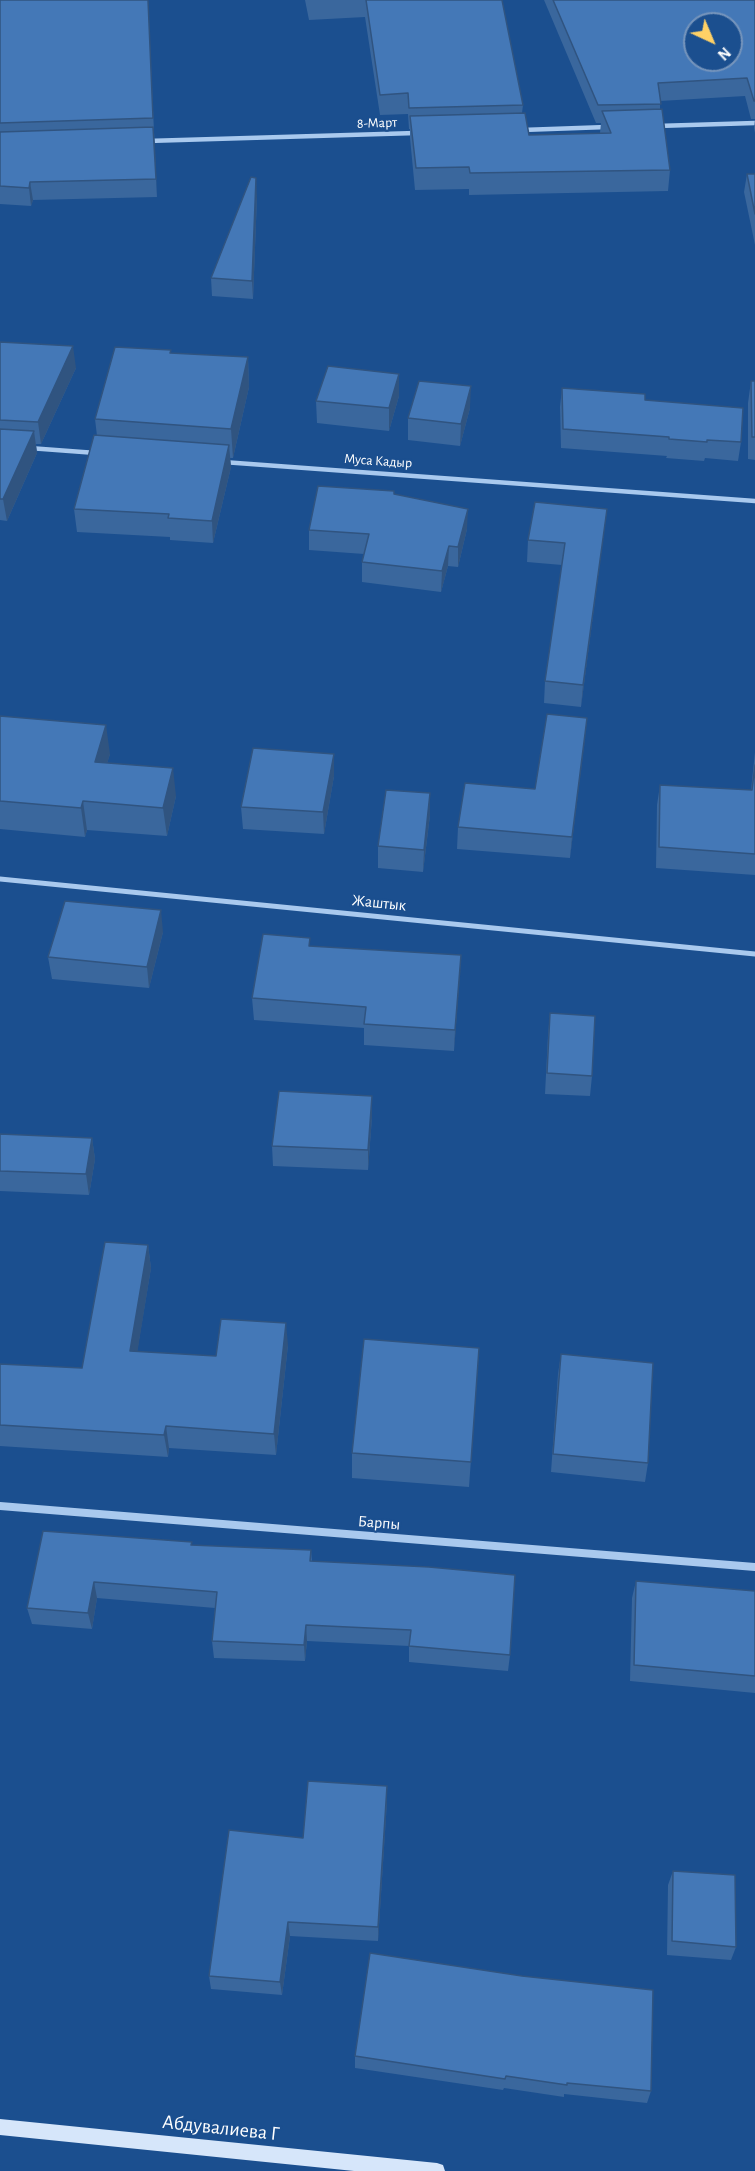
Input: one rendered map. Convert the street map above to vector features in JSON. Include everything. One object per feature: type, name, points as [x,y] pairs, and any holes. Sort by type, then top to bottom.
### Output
[{"type":"street","points":[[647,126],[755,123]]},
{"type":"street","points":[[515,130],[611,127]]},
{"type":"street","name":"8-Март","points":[[144,141],[419,132]]},
{"type":"street","points":[[24,447],[106,453]]},
{"type":"street","name":"Муса Кадыр","points":[[212,461],[755,501]]},
{"type":"street","name":"Жаштык","points":[[0,879],[755,954]]},
{"type":"street","name":"Барпы","points":[[0,1506],[755,1567]]},
{"type":"street","name":"Абдувалиева Г","points":[[0,2127],[437,2171]]},
{"type":"building","points":[[0,0],[148,0],[153,118],[0,123]]},
{"type":"building","points":[[366,0],[502,0],[523,105],[409,108],[408,93],[380,95]]},
{"type":"building","points":[[553,0],[755,0],[755,101],[747,78],[658,83],[661,104],[598,105]]},
{"type":"building","points":[[662,109],[670,170],[470,173],[469,167],[416,168],[410,116],[525,113],[529,135],[611,133],[602,111]]},
{"type":"building","points":[[153,127],[156,179],[30,182],[29,188],[0,186],[0,132]]},
{"type":"building","points":[[747,174],[755,174],[755,214]]},
{"type":"building","points":[[251,177],[256,178],[252,281],[211,278]]},
{"type":"building","points":[[0,342],[73,346],[38,422],[0,420]]},
{"type":"building","points":[[115,347],[171,350],[170,353],[248,357],[231,429],[95,419]]},
{"type":"building","points":[[328,366],[399,374],[389,408],[316,401]]},
{"type":"building","points":[[419,381],[471,386],[461,424],[408,418]]},
{"type":"building","points":[[751,381],[755,381],[755,437],[752,437]]},
{"type":"building","points":[[562,388],[645,394],[645,400],[743,408],[741,442],[707,440],[707,442],[563,429]]},
{"type":"building","points":[[0,429],[34,431],[3,499],[0,499]]},
{"type":"building","points":[[94,435],[229,445],[212,521],[168,518],[169,514],[74,509]]},
{"type":"building","points":[[318,486],[394,491],[394,494],[468,509],[458,547],[449,546],[442,571],[362,562],[369,534],[309,530]]},
{"type":"building","points":[[535,502],[607,509],[583,685],[545,681],[565,543],[528,540]]},
{"type":"building","points":[[547,714],[587,718],[572,837],[458,827],[465,783],[535,789]]},
{"type":"building","points":[[0,716],[106,725],[95,762],[173,768],[163,808],[83,801],[81,808],[0,801]]},
{"type":"building","points":[[253,748],[334,754],[323,812],[241,807]]},
{"type":"building","points":[[755,765],[755,854],[659,847],[660,785],[752,790]]},
{"type":"building","points":[[386,790],[430,793],[424,850],[378,846]]},
{"type":"building","points":[[65,901],[161,910],[147,967],[48,957]]},
{"type":"building","points":[[263,934],[310,938],[309,946],[461,955],[455,1030],[364,1024],[366,1007],[252,998]]},
{"type":"building","points":[[550,1013],[595,1016],[592,1076],[547,1073]]},
{"type":"building","points":[[279,1091],[372,1096],[368,1150],[272,1146]]},
{"type":"building","points":[[0,1134],[92,1138],[86,1174],[0,1171]]},
{"type":"building","points":[[105,1242],[148,1245],[130,1351],[216,1356],[221,1319],[286,1323],[274,1434],[166,1426],[164,1435],[0,1425],[0,1364],[82,1368]]},
{"type":"building","points":[[364,1339],[479,1348],[471,1462],[352,1453]]},
{"type":"building","points":[[561,1354],[653,1363],[648,1463],[553,1454]]},
{"type":"building","points":[[43,1531],[192,1542],[191,1545],[311,1550],[310,1561],[429,1567],[515,1575],[510,1655],[409,1646],[411,1630],[306,1625],[304,1645],[212,1641],[217,1592],[94,1582],[88,1613],[27,1608]]},
{"type":"building","points":[[636,1581],[755,1591],[755,1676],[634,1665]]},
{"type":"building","points":[[308,1781],[387,1786],[378,1927],[288,1922],[280,1982],[209,1976],[229,1830],[303,1838]]},
{"type":"building","points":[[673,1871],[735,1875],[736,1947],[672,1941]]},
{"type":"building","points":[[370,1953],[522,1976],[653,1990],[651,2091],[567,2083],[567,2085],[506,2076],[505,2079],[355,2056]]}]
